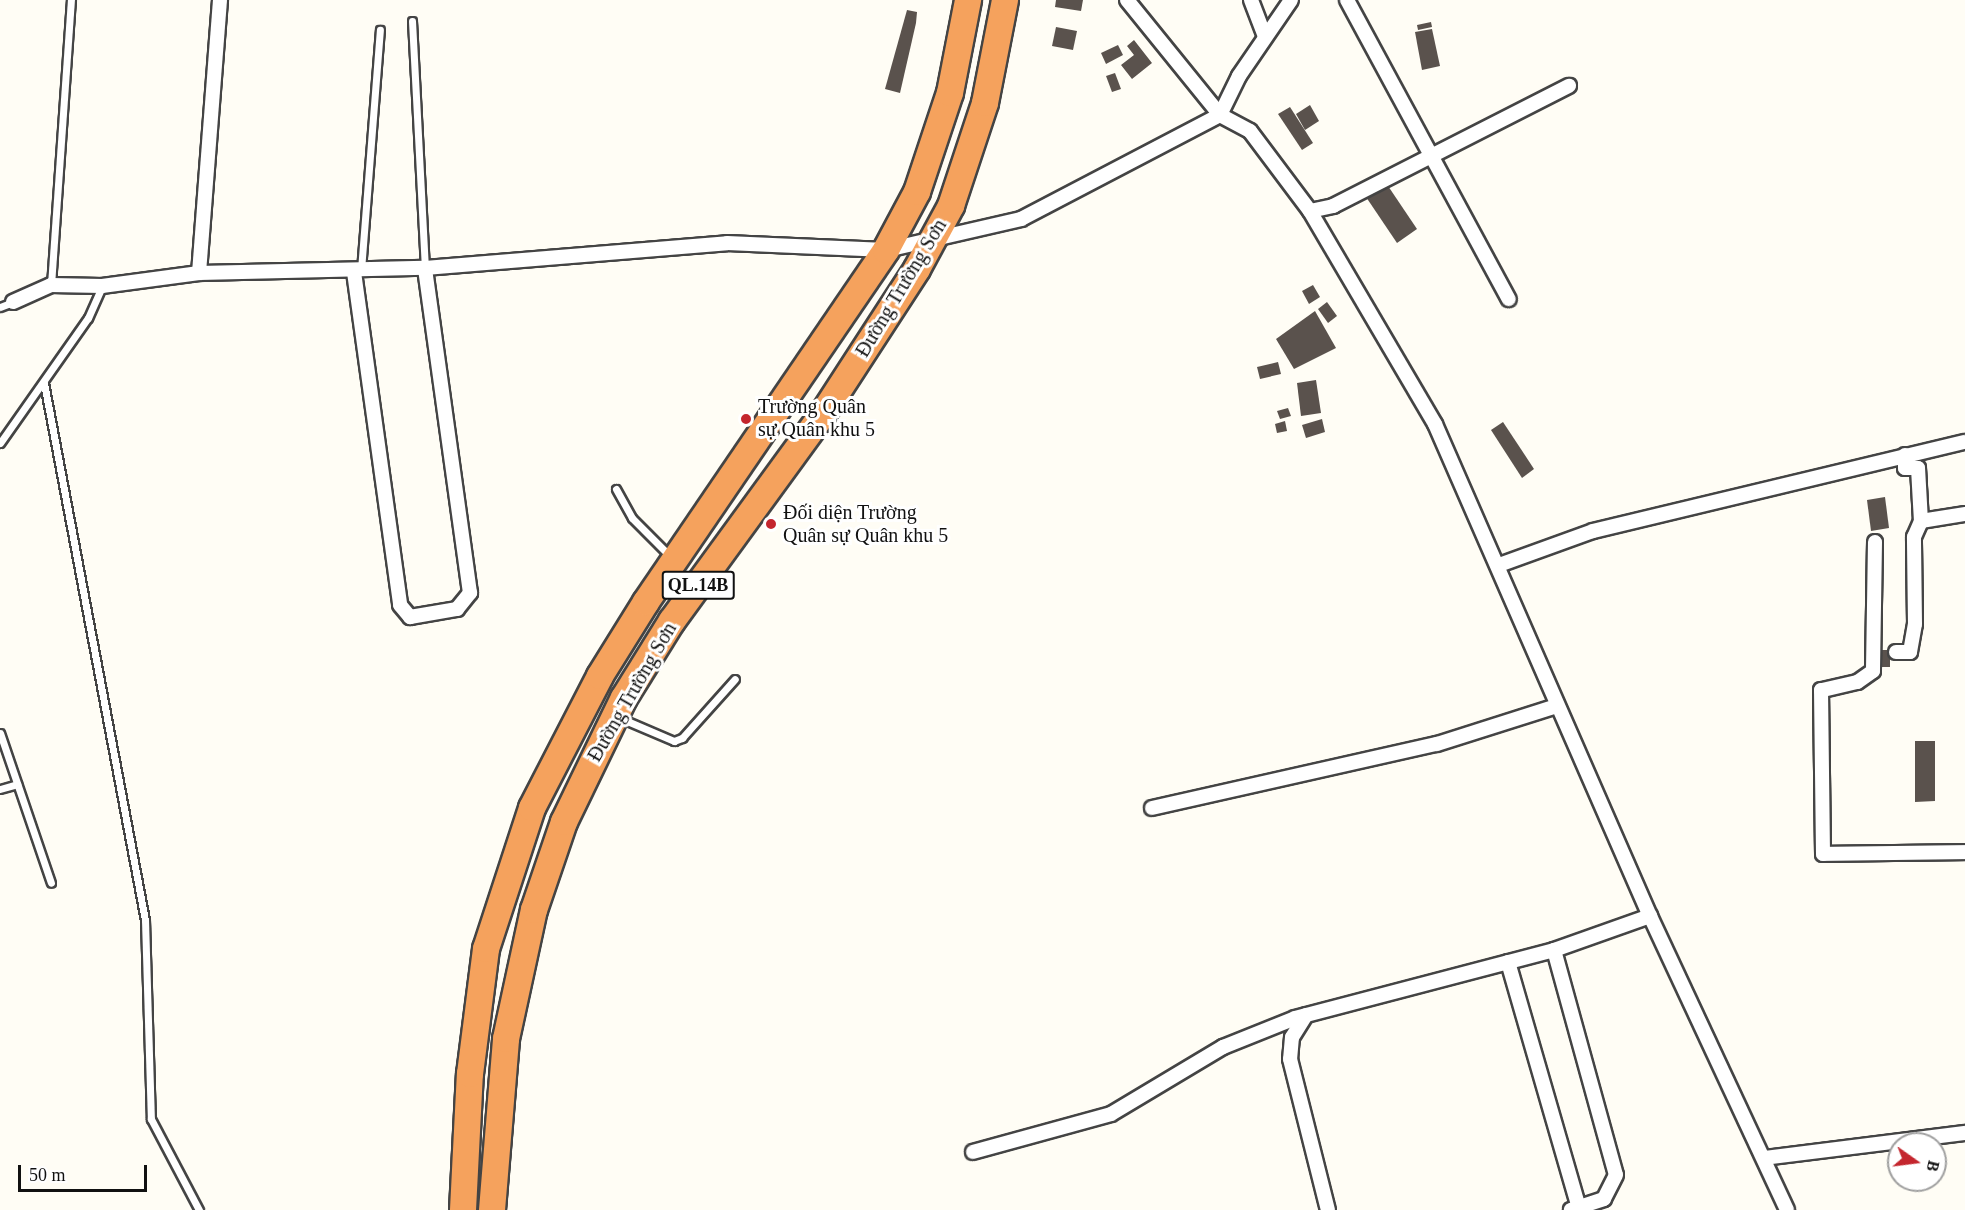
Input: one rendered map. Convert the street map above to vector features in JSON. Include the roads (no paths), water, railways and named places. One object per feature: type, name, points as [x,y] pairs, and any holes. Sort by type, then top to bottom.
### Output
[{"type":"highway","name":"Đường Trường Sơn","points":[[463,1210],[479,989],[513,854],[559,751],[674,560],[886,250],[917,192],[950,93],[968,0]]},
{"type":"highway","name":"Đường Trường Sơn","points":[[492,1210],[506,1040],[526,938],[560,832],[615,716],[672,621],[821,417],[931,243],[951,206],[985,103],[1005,0]]},
{"type":"street","points":[[199,273],[220,0]]},
{"type":"street","points":[[1127,0],[1220,115],[1250,131],[1310,211],[1435,424],[1650,916],[1787,1210]]},
{"type":"street","points":[[1251,0],[1265,36]]},
{"type":"street","points":[[6,304],[51,285],[102,285],[199,273],[425,268],[727,243],[886,250],[931,243],[1021,219],[1220,115],[1265,36],[1291,0]]},
{"type":"street","points":[[1347,0],[1509,299]]},
{"type":"street","points":[[1310,211],[1333,206],[1430,154],[1569,86]]},
{"type":"street","points":[[358,271],[400,605],[410,617],[457,609],[470,593],[425,268]]},
{"type":"street","points":[[1499,566],[1593,531],[1965,442]]},
{"type":"street","points":[[1896,652],[1910,652],[1916,624],[1914,537],[1921,521],[1918,468],[1905,468],[1905,455]]},
{"type":"street","points":[[1921,521],[1965,514]]},
{"type":"street","points":[[1875,542],[1873,671],[1857,682],[1821,690],[1823,854],[1965,852]]},
{"type":"street","points":[[1152,808],[1437,744],[1557,706]]},
{"type":"street","points":[[973,1152],[1111,1114],[1223,1047],[1305,1016],[1554,950],[1650,916]]},
{"type":"street","points":[[1508,962],[1574,1209],[1604,1199],[1616,1175],[1554,950]]},
{"type":"street","points":[[1305,1016],[1292,1037],[1290,1059],[1328,1210]]},
{"type":"street","points":[[1764,1158],[1965,1133]]},
{"type":"lane","points":[[51,285],[71,0]]},
{"type":"lane","points":[[412,21],[425,268]]},
{"type":"lane","points":[[358,271],[363,193],[380,30]]},
{"type":"lane","points":[[0,443],[88,318],[102,285]]},
{"type":"lane","points":[[44,383],[145,920],[151,1119],[199,1210]]},
{"type":"lane","points":[[616,489],[632,518],[674,560]]},
{"type":"lane","points":[[615,716],[674,741],[682,738],[735,679]]},
{"type":"lane","points":[[0,733],[51,883]]},
{"type":"lane","points":[[0,789],[17,784]]},
{"type":"place","name":"Trường Quân sự Quân khu 5","points":[[746,419]]},
{"type":"place","name":"Đối diện Trường Quân sự Quân khu 5","points":[[771,524]]}]
